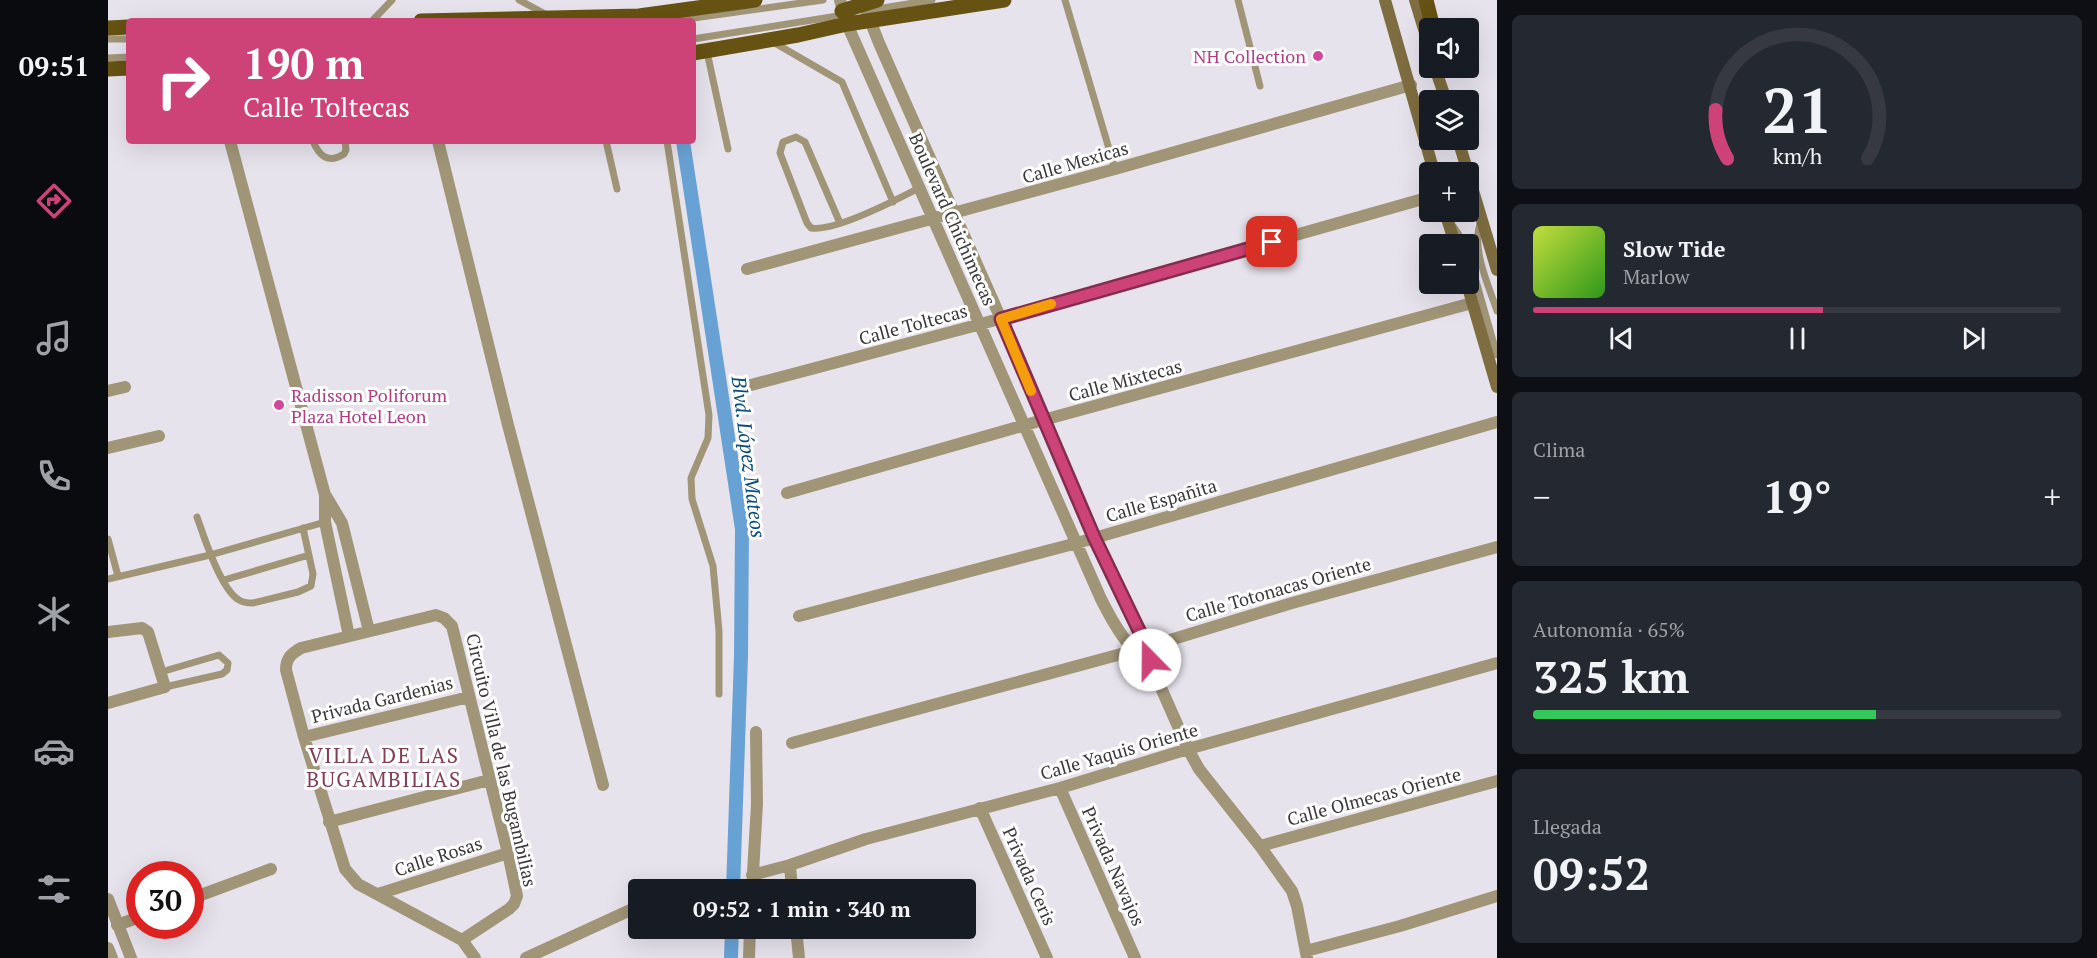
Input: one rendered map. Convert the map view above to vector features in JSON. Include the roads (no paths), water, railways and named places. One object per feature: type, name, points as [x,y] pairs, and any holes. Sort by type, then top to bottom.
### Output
[{"type":"main road","points":[[555,18],[639,16],[686,5],[755,0]]},
{"type":"main road","points":[[700,52],[771,40],[865,5],[1004,0]]},
{"type":"main road","points":[[1385,0],[1431,162]]},
{"type":"main road","points":[[1415,0],[1421,18]]},
{"type":"main road","points":[[1426,0],[1430,18]]},
{"type":"main road","points":[[108,28],[126,27]]},
{"type":"main road","points":[[108,69],[126,68]]},
{"type":"main road","points":[[1479,208],[1497,270]]},
{"type":"main road","points":[[1470,294],[1497,387]]},
{"type":"street","name":"Boulevard Chichimecas","points":[[865,5],[1094,537],[1147,647],[1154,672],[1188,749],[1199,769],[1260,846],[1292,891],[1307,955]]},
{"type":"street","name":"Boulevard Chichimecas","points":[[843,12],[1106,610],[1131,650],[1154,672]]},
{"type":"street","name":"Calle Mexicas","points":[[747,269],[954,214],[1411,85]]},
{"type":"street","points":[[231,144],[325,495],[325,522],[350,636]]},
{"type":"street","points":[[439,144],[508,425],[603,785]]},
{"type":"street","name":"Calle Toltecas","points":[[751,385],[1001,319],[1419,200]]},
{"type":"street","name":"Calle Mixtecas","points":[[787,493],[1025,425],[1472,303]]},
{"type":"street","points":[[108,391],[125,387]]},
{"type":"street","name":"Calle Españita","points":[[799,616],[1077,543],[1497,422]]},
{"type":"street","points":[[108,448],[159,436]]},
{"type":"street","points":[[325,495],[342,523],[369,631]]},
{"type":"street","name":"Calle Totonacas Oriente","points":[[792,743],[1147,647],[1292,603],[1497,547]]},
{"type":"street","name":"Circuito Villa de las Bugambilias","points":[[462,940],[514,904],[517,896],[452,626],[444,618],[436,615],[301,648],[289,656],[286,670],[340,858],[351,878],[358,884],[462,940],[475,958]]},
{"type":"street","points":[[108,632],[145,629],[150,635],[165,687],[108,703]]},
{"type":"street","name":"Calle Yaquis Oriente","points":[[753,874],[790,865],[866,839],[1060,788],[1188,749],[1497,663]]},
{"type":"street","name":"Privada Gardenias","points":[[304,736],[469,697]]},
{"type":"street","points":[[753,879],[757,804],[756,732]]},
{"type":"street","points":[[329,822],[489,780]]},
{"type":"street","name":"Calle Olmecas Oriente","points":[[1260,846],[1497,781]]},
{"type":"street","name":"Privada Navajos","points":[[1060,788],[1135,958]]},
{"type":"street","name":"Privada Ceris","points":[[980,808],[1047,958]]},
{"type":"street","name":"Calle Rosas","points":[[378,894],[508,853]]},
{"type":"street","points":[[790,865],[791,879]]},
{"type":"street","points":[[204,893],[272,869]]},
{"type":"street","points":[[1307,955],[1497,896]]},
{"type":"street","points":[[108,899],[131,958]]},
{"type":"street","points":[[526,958],[628,911]]},
{"type":"street","points":[[117,925],[126,922]]},
{"type":"street","points":[[749,958],[750,939]]},
{"type":"street","points":[[797,939],[799,958]]},
{"type":"street","points":[[108,948],[112,958]]},
{"type":"lane","points":[[375,18],[392,0]]},
{"type":"lane","points":[[519,0],[555,18]]},
{"type":"lane","points":[[536,0],[536,9]]},
{"type":"lane","points":[[694,18],[823,0]]},
{"type":"lane","points":[[865,5],[932,0]]},
{"type":"lane","points":[[1065,0],[1115,169]]},
{"type":"lane","points":[[1238,0],[1260,86]]},
{"type":"lane","points":[[696,38],[843,12]]},
{"type":"lane","points":[[108,39],[126,39]]},
{"type":"lane","points":[[771,40],[842,82],[893,202]]},
{"type":"lane","points":[[700,52],[728,149]]},
{"type":"lane","points":[[108,57],[126,57]]},
{"type":"lane","points":[[840,223],[805,142],[796,137],[783,142],[780,153],[808,226],[815,229],[840,223],[893,202],[919,188]]},
{"type":"lane","points":[[315,144],[322,157],[333,159],[344,154],[345,144]]},
{"type":"lane","points":[[607,144],[617,189]]},
{"type":"lane","points":[[667,144],[709,415],[708,438],[692,478],[692,499],[713,566],[719,631],[719,694]]},
{"type":"lane","points":[[1482,218],[1476,232],[1477,246],[1497,311]]},
{"type":"lane","points":[[1479,292],[1497,355]]},
{"type":"lane","points":[[197,517],[210,555],[232,594],[245,603],[298,592],[311,586],[313,580],[303,528]]},
{"type":"lane","points":[[108,579],[210,555],[325,522]]},
{"type":"lane","points":[[108,539],[118,576]]},
{"type":"lane","points":[[224,580],[309,555]]},
{"type":"lane","points":[[161,672],[219,655],[228,663],[227,670],[222,674],[165,687]]},
{"type":"waterway","name":"Blvd. López Mateos","points":[[683,144],[742,529],[741,656],[733,879]]},
{"type":"waterway","name":"Blvd. López Mateos","points":[[731,958],[732,939]]},
{"type":"place","name":"NH Collection","points":[[1318,56]]},
{"type":"place","name":"Radisson Poliforum Plaza Hotel Leon","points":[[279,405]]},
{"type":"district","name":"VILLA DE LAS BUGAMBILIAS","points":[[384,767]]}]
